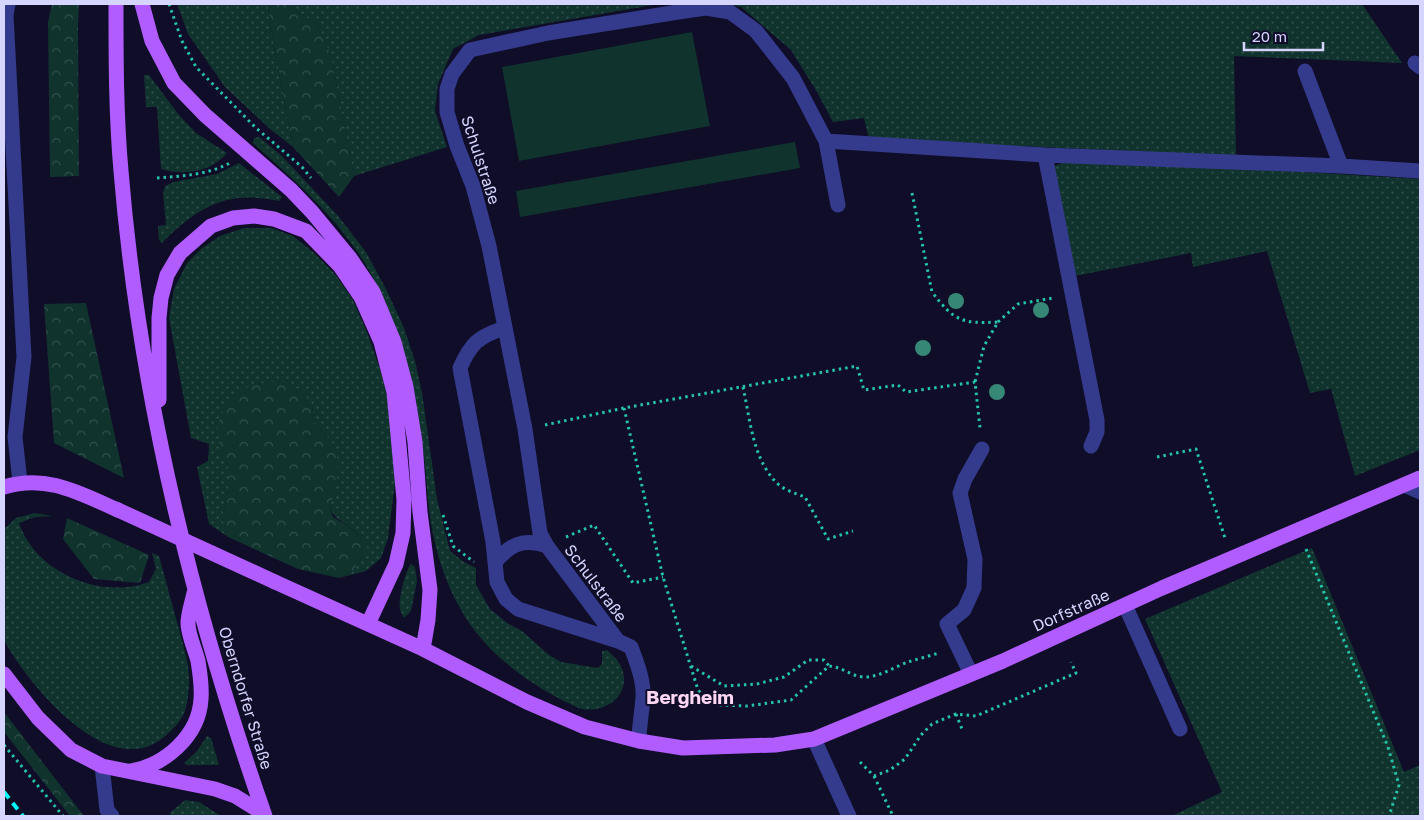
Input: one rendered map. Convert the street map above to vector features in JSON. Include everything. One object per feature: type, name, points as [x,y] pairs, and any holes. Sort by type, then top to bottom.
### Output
[{"type":"main road","points":[[116,4],[120,168],[137,312],[159,434]]},
{"type":"main road","points":[[142,4],[152,41],[174,83],[205,115],[291,190],[312,212],[350,258],[372,292],[394,342],[406,387],[415,442],[420,512],[430,590],[428,620],[423,649]]},
{"type":"main road","points":[[159,434],[161,298],[167,275],[180,253],[211,226],[233,218],[254,216],[274,219],[306,231],[340,266],[361,297],[380,342],[394,392],[404,500],[403,533],[396,564],[368,624]]},
{"type":"main road","name":"Oberndorfer Straße","points":[[159,434],[195,589],[229,706],[265,815]]},
{"type":"main road","name":"Dorfstraße","points":[[4,487],[20,482],[37,481],[66,488],[423,649],[527,702],[585,728],[639,741],[683,748],[775,745],[814,739],[971,674],[1125,605],[1420,478]]},
{"type":"main road","points":[[127,772],[142,769],[167,757],[183,743],[194,725],[201,701],[198,661],[188,624],[195,589]]},
{"type":"main road","points":[[4,674],[38,718],[71,750],[102,766],[235,796],[265,815]]},
{"type":"street","points":[[8,4],[6,15],[7,106],[24,357],[15,436],[20,482]]},
{"type":"street","name":"Schulstraße","points":[[618,641],[547,546],[540,533],[525,429],[488,246],[473,186],[457,146],[447,112],[447,89],[452,74],[470,50],[548,33],[678,12],[706,8],[730,12],[756,31],[793,78],[826,141],[838,205]]},
{"type":"street","points":[[1305,71],[1341,166]]},
{"type":"street","points":[[826,141],[1045,155],[1341,166],[1420,171]]},
{"type":"street","points":[[1045,155],[1096,420],[1096,432],[1091,446]]},
{"type":"street","name":"Schulstraße","points":[[504,328],[484,335],[468,350],[460,368],[493,542],[497,582],[506,599],[518,609],[618,641],[631,647],[638,667],[643,696],[638,725],[639,741]]},
{"type":"street","points":[[971,674],[960,647],[947,624],[964,610],[974,588],[975,559],[960,493],[982,449]]},
{"type":"street","points":[[1404,485],[1420,492]]},
{"type":"street","name":"Schulstraße","points":[[495,562],[505,550],[517,544],[534,542],[547,546]]},
{"type":"street","points":[[1125,605],[1180,729]]},
{"type":"street","points":[[814,739],[849,816]]},
{"type":"street","points":[[102,766],[107,810],[112,816]]},
{"type":"path","points":[[157,178],[193,175],[218,169],[231,162],[256,128],[196,67],[182,41],[169,4]]},
{"type":"path","points":[[912,193],[932,292],[955,318],[973,324],[998,322]]},
{"type":"path","points":[[982,449],[975,382],[984,346],[998,322],[1018,304],[1072,294]]},
{"type":"path","points":[[525,429],[624,408],[856,366],[864,390],[898,385],[906,392],[975,382]]},
{"type":"path","points":[[743,387],[757,453],[775,481],[790,491],[805,497],[828,539],[853,532]]},
{"type":"path","points":[[624,408],[663,577],[698,690],[708,701],[721,705],[747,706],[791,700],[829,666]]},
{"type":"path","points":[[1158,457],[1196,449],[1226,538]]},
{"type":"path","points":[[547,546],[594,525],[634,583],[663,577]]},
{"type":"path","points":[[1308,556],[1388,747],[1399,785],[1389,816]]},
{"type":"path","points":[[690,666],[724,686],[756,684],[784,676],[808,660],[824,660],[829,666],[838,667],[862,677],[872,676],[960,647]]},
{"type":"path","points":[[874,776],[890,770],[905,759],[921,735],[932,724],[956,714],[976,716],[1076,673],[1071,662]]},
{"type":"path","points":[[956,714],[962,729]]},
{"type":"path","points":[[4,745],[63,816]]},
{"type":"path","points":[[860,762],[874,776],[893,816]]},
{"type":"green space","points":[[52,4],[79,4],[79,176],[50,177],[48,22]]},
{"type":"green space","points":[[177,4],[272,4],[268,6],[273,41],[293,147],[270,129],[225,87],[188,34]]},
{"type":"green space","points":[[286,4],[659,4],[479,35],[453,49],[438,84],[435,111],[447,147],[354,176],[331,56],[318,25]]},
{"type":"green space","points":[[286,4],[318,25],[331,56],[354,176],[339,197],[293,147],[273,41],[268,5]]},
{"type":"green space","points":[[726,4],[1362,4],[1402,63],[1234,56],[1236,156],[869,139],[864,118],[833,122],[791,50],[741,7]]},
{"type":"green space","points":[[692,32],[710,126],[519,161],[502,67]]},
{"type":"green space","points":[[144,75],[149,75],[179,115],[196,133],[227,153],[221,159],[213,165],[197,171],[179,172],[161,169],[157,107],[146,107]]},
{"type":"green space","points":[[259,137],[282,156],[339,217],[366,252],[404,328],[415,361],[422,393],[437,499],[450,551],[464,562],[476,568],[476,585],[490,609],[507,623],[522,631],[549,655],[561,662],[598,668],[602,664],[602,651],[607,650],[618,661],[623,671],[624,681],[618,697],[611,703],[593,709],[582,709],[539,687],[494,652],[465,617],[450,588],[434,541],[418,421],[375,283],[363,260],[336,223],[304,190],[253,143],[254,138]]},
{"type":"green space","points":[[795,142],[800,168],[520,217],[516,191]]},
{"type":"green space","points":[[1065,162],[1236,168],[1420,179],[1420,450],[1355,476],[1331,389],[1310,393],[1267,251],[1193,267],[1191,253],[1075,276],[1054,166]]},
{"type":"green space","points":[[239,163],[282,197],[279,201],[244,198],[215,204],[189,219],[162,243],[159,240],[158,226],[166,225],[163,193],[165,186],[174,182],[217,174]]},
{"type":"green space","points":[[244,228],[271,228],[293,236],[313,252],[335,274],[353,300],[367,332],[381,372],[390,407],[396,475],[388,538],[381,558],[366,571],[339,578],[353,571],[367,549],[357,534],[336,517],[330,507],[336,448],[314,421],[312,405],[221,455],[228,466],[228,492],[222,517],[228,537],[209,524],[197,467],[208,461],[209,444],[191,438],[169,318],[174,289],[187,263],[202,248],[220,236]]},
{"type":"green space","points":[[86,303],[124,478],[54,443],[44,304]]},
{"type":"green space","points":[[281,381],[303,391],[312,405],[314,421],[336,448],[339,470],[330,507],[333,517],[350,527],[363,540],[368,549],[353,571],[339,578],[298,569],[228,537],[222,517],[228,492],[228,466],[221,455],[217,427],[224,408],[239,391],[256,384]]},
{"type":"green space","points":[[35,513],[53,516],[35,517],[19,523],[27,541],[40,556],[72,578],[91,584],[130,587],[149,582],[156,569],[152,553],[159,556],[189,671],[185,711],[181,719],[160,740],[138,749],[116,747],[93,737],[70,721],[49,701],[30,679],[4,640],[4,529],[16,518]]},
{"type":"green space","points":[[67,518],[149,555],[140,583],[94,579],[63,539]]},
{"type":"green space","points":[[1312,548],[1404,772],[1420,765],[1420,816],[1172,816],[1222,792],[1145,619]]},
{"type":"green space","points":[[411,564],[415,567],[417,581],[411,611],[404,618],[400,610],[400,600],[404,579]]},
{"type":"green space","points":[[4,712],[84,816],[70,816],[4,732]]},
{"type":"green space","points":[[207,736],[211,738],[219,765],[187,765],[184,763],[197,751]]},
{"type":"green space","points":[[185,800],[199,802],[221,816],[169,816]]},
{"type":"railway","points":[[4,792],[23,816]]},
{"type":"district","name":"Bergheim","points":[[690,697]]}]
